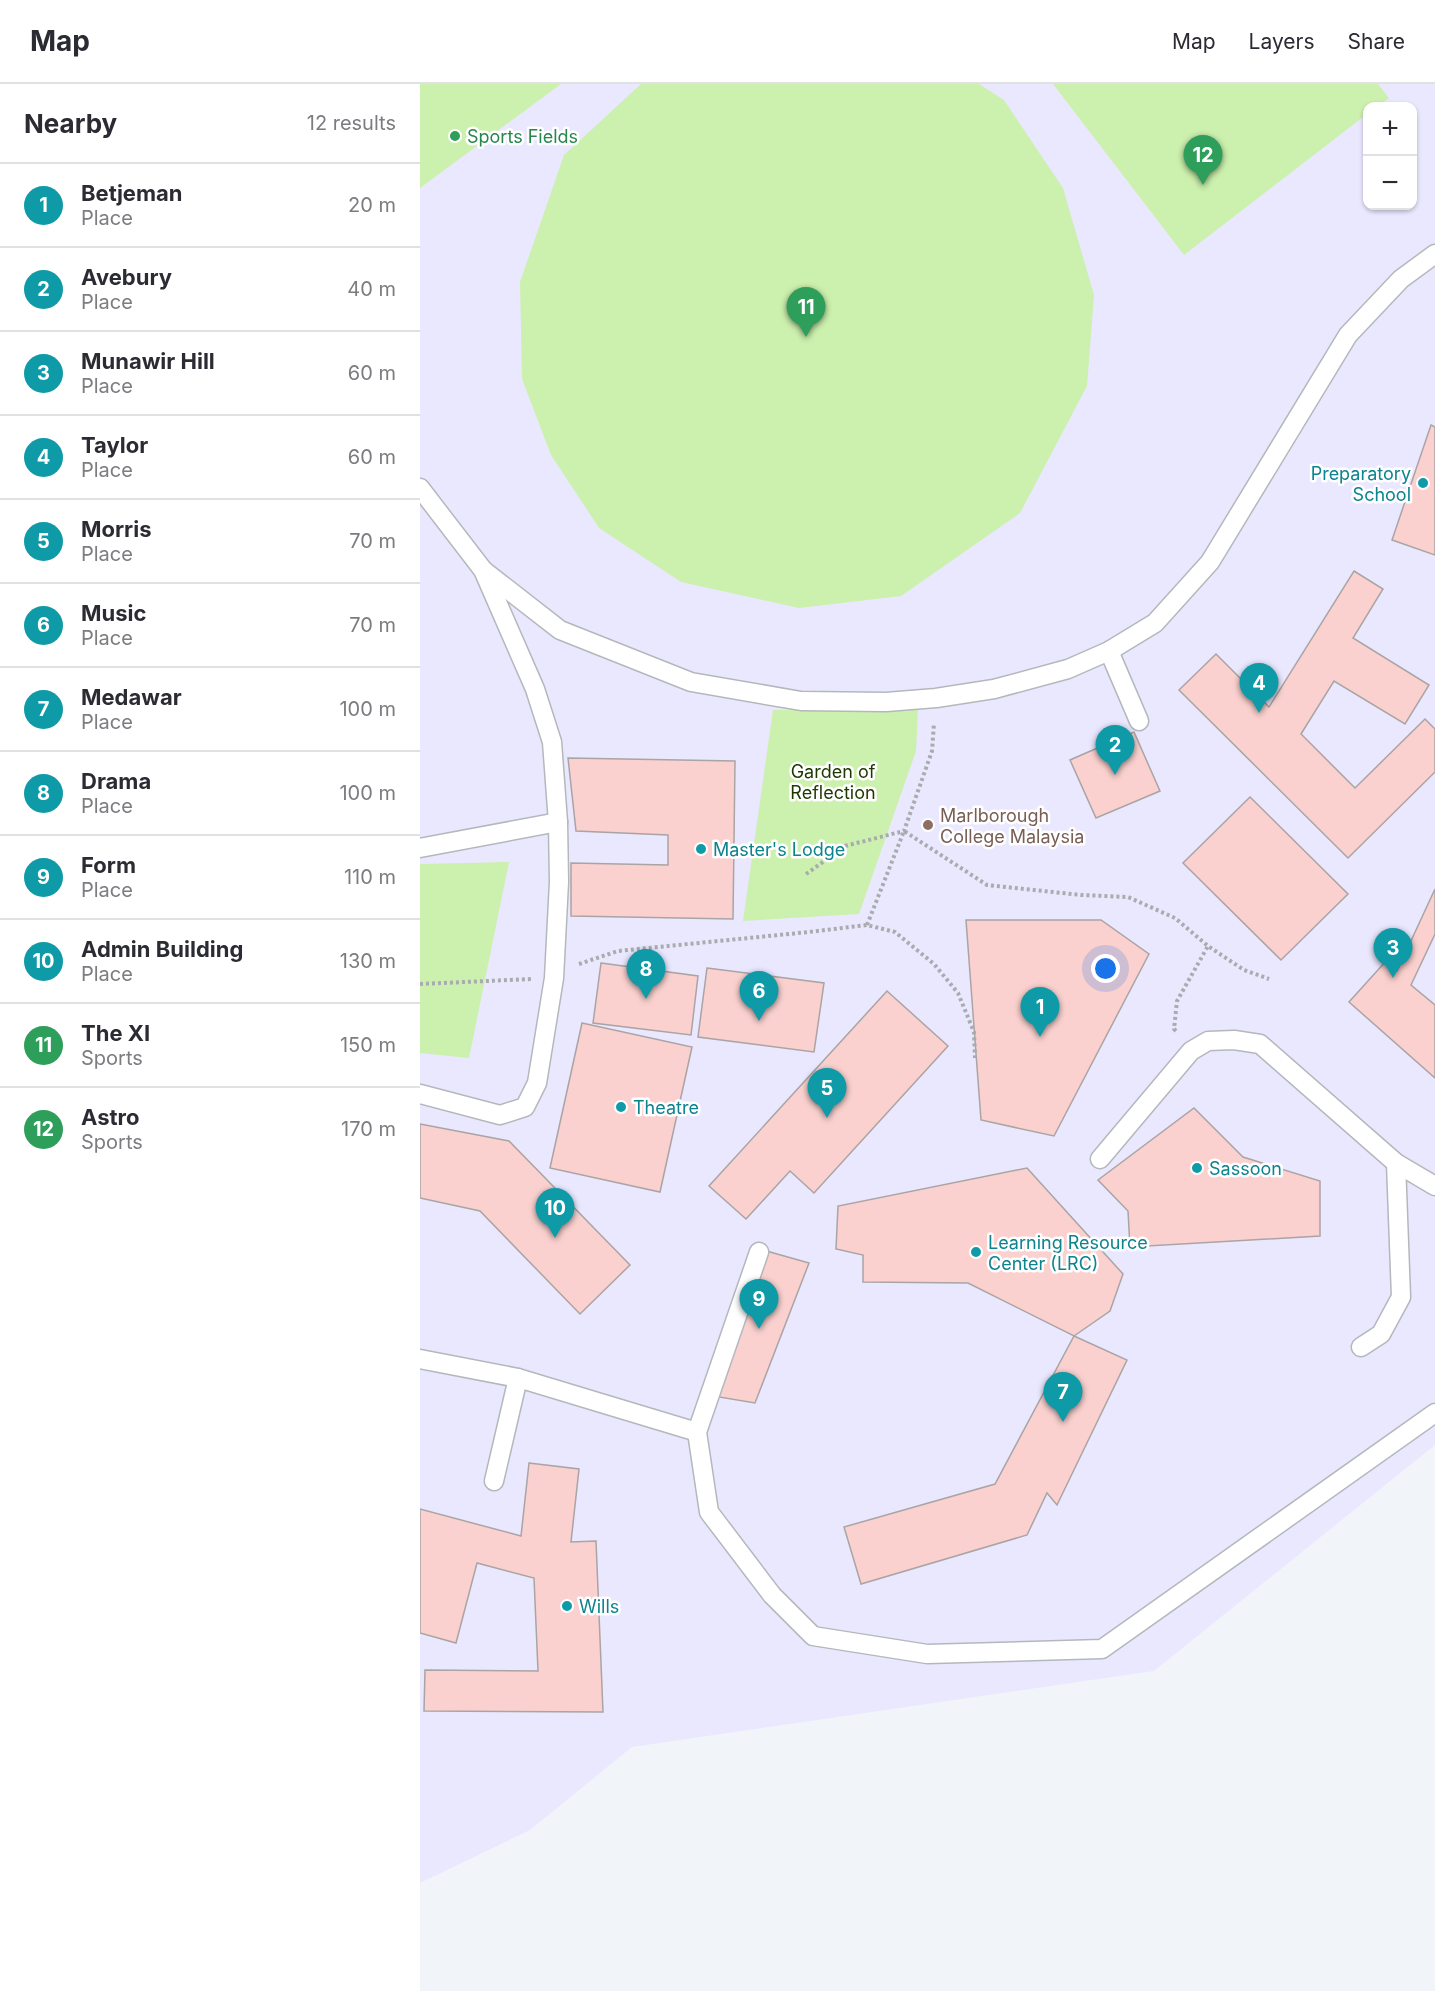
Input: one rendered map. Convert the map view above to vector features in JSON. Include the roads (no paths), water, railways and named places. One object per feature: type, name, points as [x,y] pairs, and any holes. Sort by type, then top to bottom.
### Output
[{"type":"lane","points":[[483,570],[560,630],[691,682],[801,701],[886,702],[936,698],[994,689],[1068,669],[1109,651],[1155,623],[1210,562],[1348,335],[1401,279],[1435,254]]},
{"type":"lane","points":[[420,488],[483,570],[535,689],[552,742],[558,822],[554,978],[537,1083],[525,1107],[500,1115],[420,1094]]},
{"type":"lane","points":[[1109,651],[1139,721]]},
{"type":"lane","points":[[420,849],[558,822]]},
{"type":"lane","points":[[1100,1159],[1191,1051],[1208,1041],[1234,1040],[1260,1044],[1396,1163],[1435,1186]]},
{"type":"lane","points":[[1361,1347],[1381,1334],[1401,1297],[1396,1163]]},
{"type":"lane","points":[[759,1252],[697,1432],[709,1512],[772,1595],[813,1636],[927,1654],[1102,1648],[1435,1413]]},
{"type":"lane","points":[[420,1359],[518,1378],[697,1432]]},
{"type":"lane","points":[[494,1481],[518,1378]]},
{"type":"place","name":"Sports Fields","points":[[455,136]]},
{"type":"place","name":"Astro","points":[[1203,185]]},
{"type":"place","name":"The XI","points":[[806,337]]},
{"type":"place","name":"Preparatory School","points":[[1423,483]]},
{"type":"place","name":"Taylor","points":[[1259,713]]},
{"type":"place","name":"Avebury","points":[[1115,775]]},
{"type":"place","name":"Marlborough College Malaysia","points":[[928,825]]},
{"type":"place","name":"Master's Lodge","points":[[701,849]]},
{"type":"place","name":"Munawir Hill","points":[[1393,978]]},
{"type":"place","name":"Drama","points":[[646,999]]},
{"type":"place","name":"Music","points":[[759,1021]]},
{"type":"place","name":"Betjeman","points":[[1040,1037]]},
{"type":"place","name":"Theatre","points":[[621,1107]]},
{"type":"place","name":"Morris","points":[[827,1118]]},
{"type":"place","name":"Sassoon","points":[[1197,1168]]},
{"type":"place","name":"Admin Building","points":[[555,1238]]},
{"type":"place","name":"Learning Resource Center (LRC)","points":[[976,1252]]},
{"type":"place","name":"Form","points":[[759,1329]]},
{"type":"place","name":"Medawar","points":[[1063,1422]]},
{"type":"place","name":"Wills","points":[[567,1606]]},
{"type":"park label","name":"Garden of Reflection","points":[[833,781]]}]
